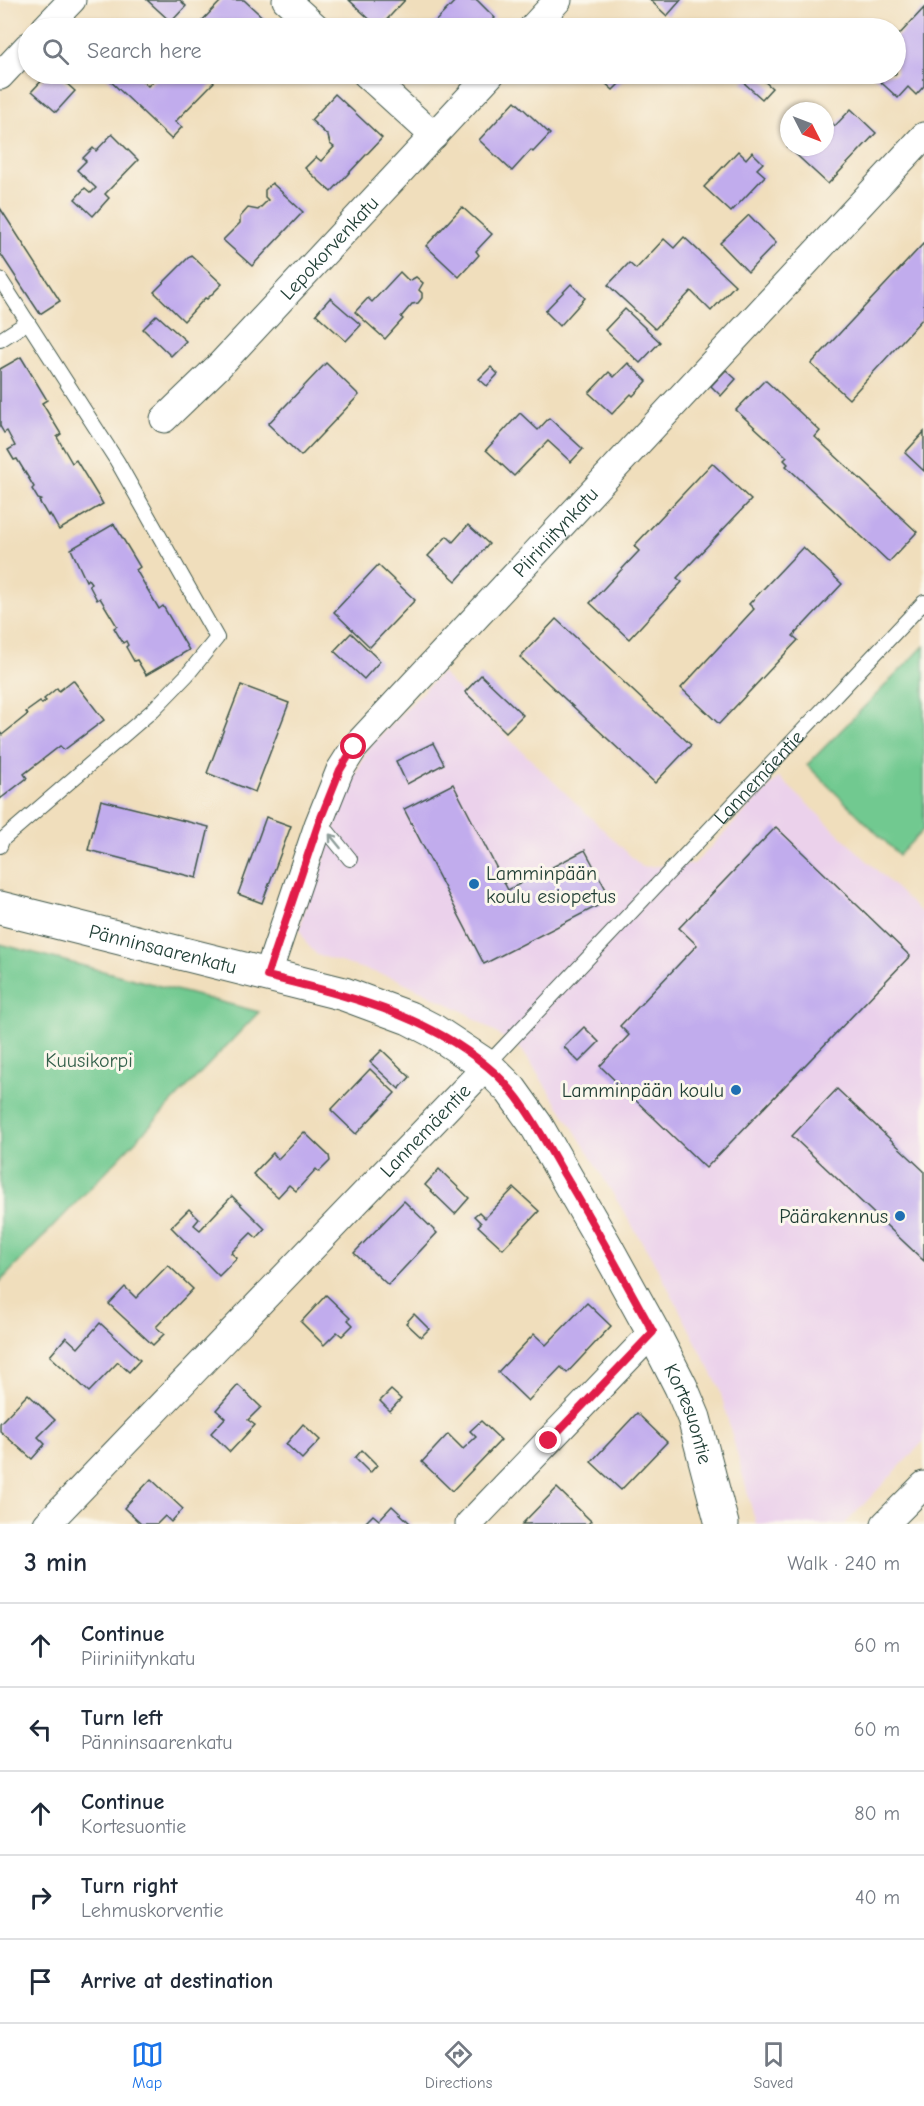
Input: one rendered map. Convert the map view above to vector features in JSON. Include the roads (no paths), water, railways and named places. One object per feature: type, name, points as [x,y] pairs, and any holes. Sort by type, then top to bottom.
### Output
[{"type":"street","points":[[55,18],[72,0]]},
{"type":"street","points":[[286,0],[306,18]]},
{"type":"street","points":[[541,18],[558,0]]},
{"type":"street","points":[[0,76],[18,57]]},
{"type":"street","points":[[377,84],[434,136]]},
{"type":"street","name":"Lepokorvenkatu","points":[[164,419],[219,366],[482,84]]},
{"type":"street","name":"Piiriniitynkatu","points":[[267,976],[318,825],[340,770],[354,747],[924,136]]},
{"type":"street","name":"Pänninsaarenkatu","points":[[0,908],[344,994],[409,1018],[434,1031],[487,1066]]},
{"type":"street","name":"Kortesuontie","points":[[487,1066],[511,1090],[536,1125],[653,1332],[694,1418],[722,1524]]},
{"type":"street","name":"Lannemäentie","points":[[47,1524],[487,1066]]},
{"type":"street","points":[[469,1524],[653,1332]]},
{"type":"street","points":[[885,1524],[924,1485]]},
{"type":"lane","points":[[0,279],[117,461],[217,638],[187,675],[153,710],[1,842]]},
{"type":"lane","points":[[0,340],[28,322]]},
{"type":"lane","name":"Lannemäentie","points":[[487,1066],[924,602]]},
{"type":"lane","points":[[318,825],[328,832],[350,859]]},
{"type":"place","name":"Lamminpään koulu esiopetus","points":[[474,884]]},
{"type":"place","name":"Lamminpään koulu","points":[[736,1090]]},
{"type":"place","name":"Päärakennus","points":[[900,1216]]},
{"type":"park label","name":"Kuusikorpi","points":[[89,1060]]}]
